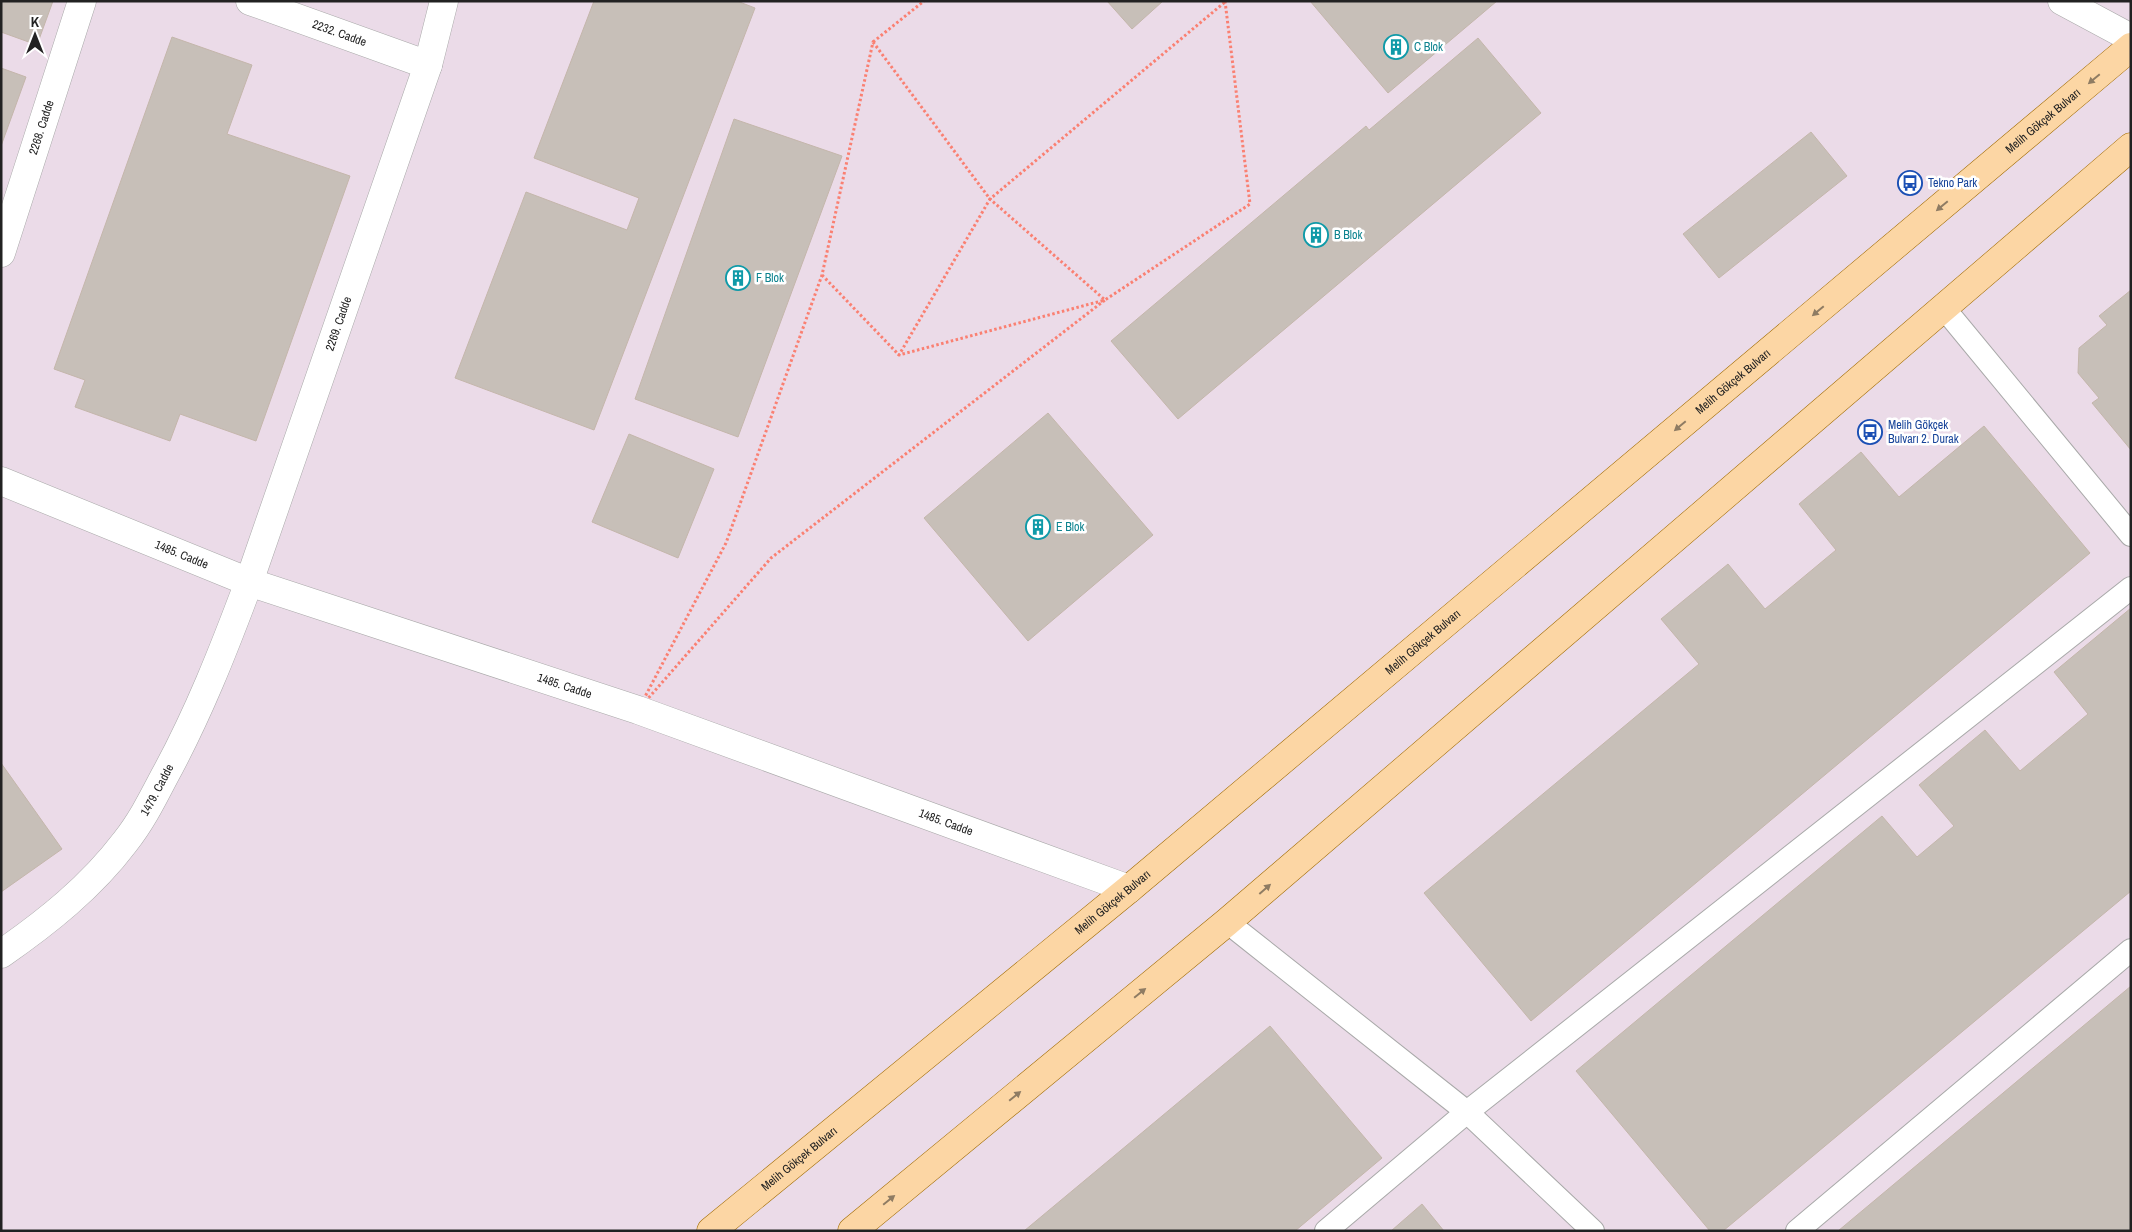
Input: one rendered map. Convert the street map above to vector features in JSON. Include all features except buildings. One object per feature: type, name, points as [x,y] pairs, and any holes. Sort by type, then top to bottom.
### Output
[{"type":"main road","name":"Melih Gökçek Bulvarı","points":[[711,1231],[1129,889],[2131,47]]},
{"type":"main road","points":[[852,1231],[1227,922],[2131,147]]},
{"type":"street","name":"2268. Cadde","points":[[1,253],[82,1]]},
{"type":"street","name":"2232. Cadde","points":[[250,1],[428,65]]},
{"type":"street","name":"2269. Cadde","points":[[249,582],[428,65],[444,1]]},
{"type":"street","points":[[2062,1],[2131,38]]},
{"type":"street","name":"1485. Cadde","points":[[1,481],[249,582],[638,710],[1129,889]]},
{"type":"street","name":"1479. Cadde","points":[[1,954],[84,888],[105,867],[144,816],[185,738],[222,653],[249,582]]},
{"type":"lane","points":[[1943,307],[2131,535]]},
{"type":"lane","points":[[1326,1231],[1467,1112],[2131,588]]},
{"type":"lane","points":[[1227,922],[1467,1112],[1594,1231]]},
{"type":"lane","points":[[1797,1231],[2131,950]]},
{"type":"path","points":[[638,710],[726,543],[822,275],[873,42],[924,1]]},
{"type":"path","points":[[899,355],[990,199],[1225,2]]},
{"type":"path","points":[[638,710],[771,558],[1105,300],[1250,204],[1225,2]]},
{"type":"path","points":[[873,42],[990,199],[1105,300]]},
{"type":"path","points":[[822,275],[899,355]]},
{"type":"path","points":[[899,355],[1105,300]]},
{"type":"shaded area","points":[[1,1],[2131,1],[2131,1231],[1,1231]]},
{"type":"place","name":"C Blok","points":[[1396,47]]},
{"type":"place","name":"Tekno Park","points":[[1910,183]]},
{"type":"place","name":"B Blok","points":[[1316,235]]},
{"type":"place","name":"F Blok","points":[[738,278]]},
{"type":"place","name":"Melih Gökçek Bulvarı 2. Durak","points":[[1870,432]]},
{"type":"place","name":"E Blok","points":[[1038,527]]}]
